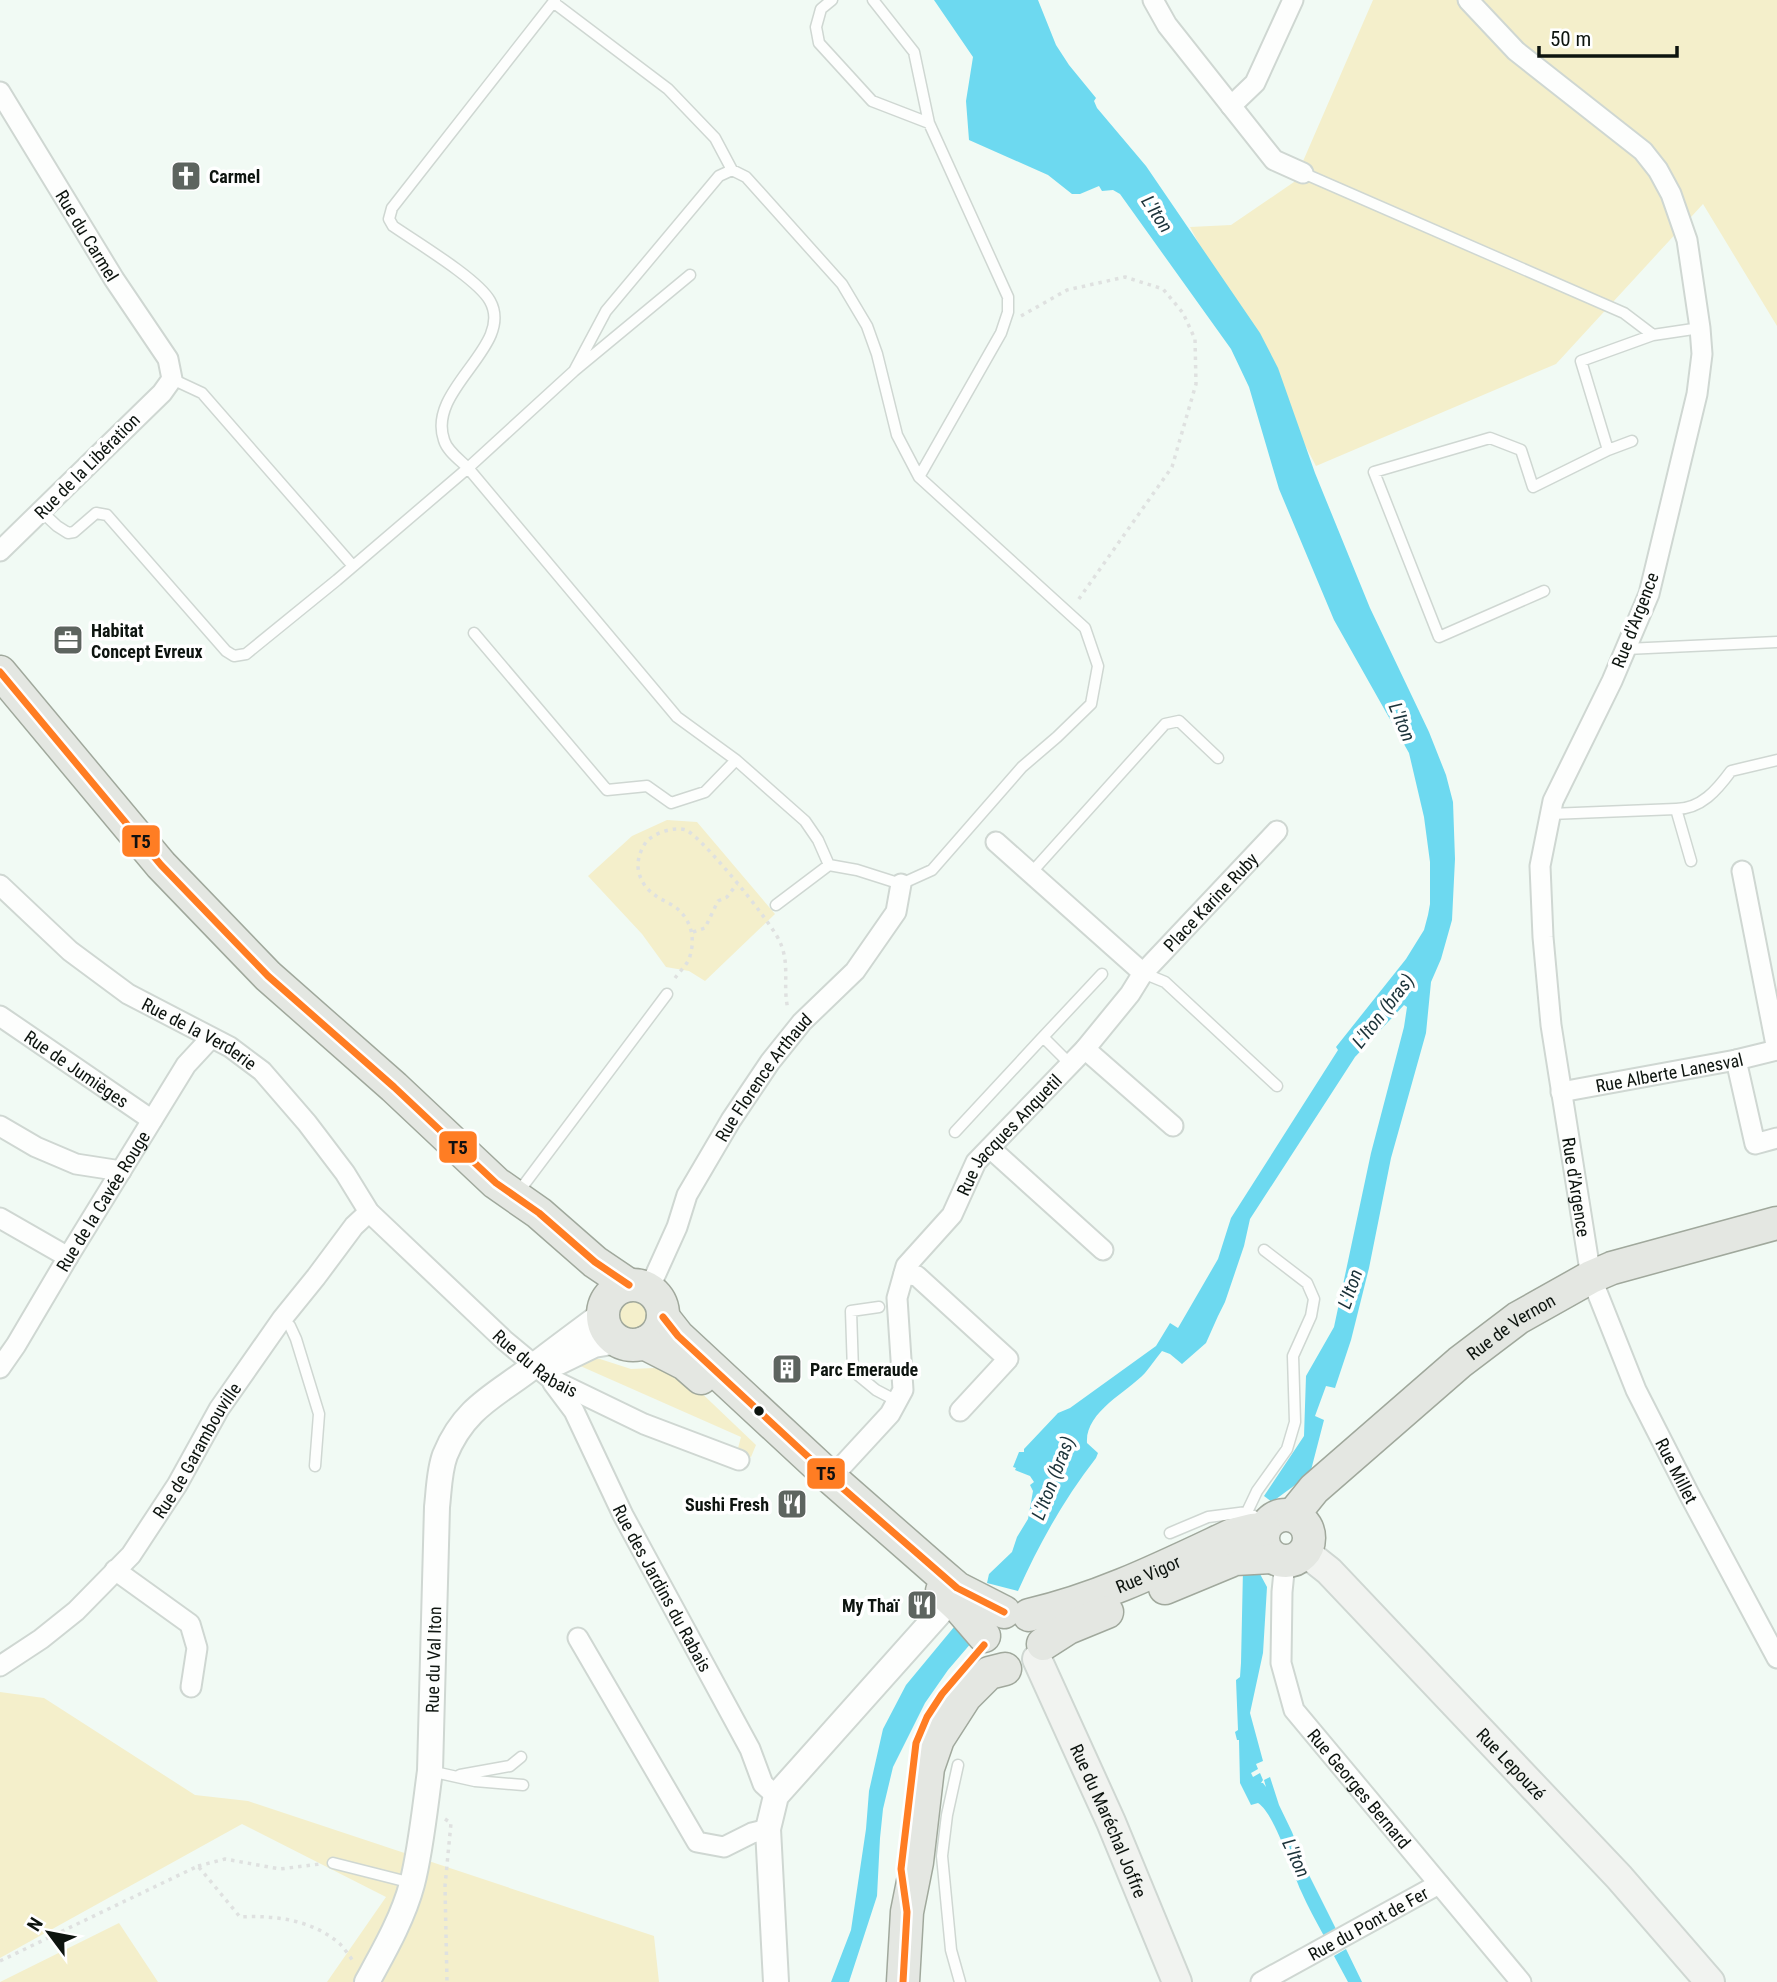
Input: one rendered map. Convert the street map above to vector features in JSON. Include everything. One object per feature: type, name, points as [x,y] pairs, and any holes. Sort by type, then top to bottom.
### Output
[{"type":"main road","points":[[0,672],[161,865],[268,976],[394,1087],[496,1183],[539,1213],[595,1262],[657,1296],[663,1317],[660,1328],[653,1337],[617,1326]]},
{"type":"main road","points":[[514,1197],[545,1242],[583,1275],[617,1326],[685,1364],[982,1615],[1040,1628],[1040,1651]]},
{"type":"main road","name":"Rue de Vernon","points":[[1265,1539],[1310,1492],[1460,1362],[1518,1318],[1612,1268],[1777,1223]]},
{"type":"main road","points":[[617,1326],[610,1296],[619,1288],[639,1287]]},
{"type":"main road","points":[[663,1317],[678,1336],[982,1615],[991,1660],[1004,1669]]},
{"type":"main road","name":"Rue Vigor","points":[[982,1615],[1090,1598],[1265,1539]]},
{"type":"main road","name":"Rue Vigor","points":[[907,1912],[917,1862],[928,1768],[939,1739],[965,1697],[989,1673],[1028,1666],[1040,1651],[1068,1628],[1265,1539]]},
{"type":"main road","name":"Rue Lepouzé","points":[[1265,1539],[1328,1571],[1619,1877],[1710,1982]]},
{"type":"main road","points":[[902,1982],[907,1912],[901,1869],[916,1743],[927,1717],[942,1694],[982,1615]]},
{"type":"main road","name":"Rue du Maréchal Joffre","points":[[1040,1651],[1178,1982]]},
{"type":"street","points":[[1153,0],[1167,25],[1274,160],[1303,173]]},
{"type":"street","points":[[1231,106],[1255,83],[1293,0]]},
{"type":"street","name":"Rue d'Argence","points":[[1468,0],[1516,51],[1643,151],[1658,170],[1671,194],[1687,240],[1700,328],[1702,354],[1697,394],[1649,594],[1553,801],[1541,866],[1543,937],[1551,1024],[1591,1277]]},
{"type":"street","name":"Rue du Carmel","points":[[0,92],[114,279],[168,359],[172,379]]},
{"type":"street","name":"Rue de la Libération","points":[[0,551],[162,393],[172,379]]},
{"type":"street","name":"Place Karine Ruby","points":[[1143,973],[1277,831]]},
{"type":"street","points":[[996,842],[1143,973]]},
{"type":"street","points":[[1742,871],[1777,1050]]},
{"type":"street","name":"Rue Florence Arthaud","points":[[639,1287],[677,1227],[690,1190],[731,1120],[770,1062],[802,1022],[855,971],[896,912],[901,884]]},
{"type":"street","name":"Rue de la Verderie","points":[[0,885],[70,951],[128,994],[230,1047],[262,1071],[345,1173],[369,1212]]},
{"type":"street","name":"Rue Jacques Anquetil","points":[[831,1478],[890,1414],[903,1390],[897,1298],[906,1266],[952,1215],[976,1162],[1085,1049],[1130,994],[1143,973]]},
{"type":"street","name":"Rue de Jumièges","points":[[0,1016],[152,1120]]},
{"type":"street","name":"Rue de la Cavée Rouge","points":[[0,1368],[8,1342],[68,1257],[186,1065],[211,1038]]},
{"type":"street","points":[[1085,1049],[1174,1126]]},
{"type":"street","name":"Rue Alberte Lanesval","points":[[1561,1092],[1777,1050]]},
{"type":"street","points":[[1736,1060],[1755,1144],[1777,1138]]},
{"type":"street","points":[[0,1126],[36,1147],[76,1164],[121,1171]]},
{"type":"street","points":[[990,1147],[1103,1250]]},
{"type":"street","name":"Rue de Garambouville","points":[[0,1666],[41,1639],[76,1611],[131,1555],[177,1485],[219,1409],[282,1319],[354,1226],[369,1212]]},
{"type":"street","name":"Rue du Rabais","points":[[369,1212],[542,1373],[644,1424],[739,1460]]},
{"type":"street","points":[[0,1218],[68,1257]]},
{"type":"street","points":[[904,1274],[917,1276],[1008,1359],[960,1411]]},
{"type":"street","name":"Rue Millet","points":[[1591,1277],[1636,1390],[1777,1658]]},
{"type":"street","name":"Rue du Val Iton","points":[[368,1981],[390,1941],[412,1883],[441,1774],[437,1507],[445,1456],[464,1423],[484,1400],[542,1373],[617,1326]]},
{"type":"street","name":"Rue des Jardins du Rabais","points":[[542,1373],[573,1411],[623,1515],[750,1749],[763,1784],[776,1796]]},
{"type":"street","name":"Rue Georges Bernard","points":[[1265,1539],[1282,1592],[1281,1663],[1294,1710],[1521,1982]]},
{"type":"street","points":[[115,1570],[190,1624],[197,1648],[191,1687]]},
{"type":"street","points":[[776,1982],[768,1829],[776,1796],[982,1615]]},
{"type":"street","points":[[578,1638],[697,1842],[724,1847],[752,1833],[768,1829]]},
{"type":"street","name":"Rue du Pont de Fer","points":[[1261,1982],[1439,1884]]},
{"type":"lane","points":[[832,0],[821,9],[816,27],[819,43],[872,101],[929,123]]},
{"type":"lane","points":[[873,0],[914,52],[929,123],[1008,297],[1008,313],[1001,333],[919,477]]},
{"type":"lane","points":[[776,905],[829,865],[858,870],[901,884],[932,870],[1022,767],[1091,704],[1098,666],[1085,628],[919,477],[897,435],[877,354],[867,326],[842,284],[746,177],[732,170],[715,138],[668,89],[554,1],[392,208],[390,219],[393,226],[475,283],[491,301],[495,319],[491,337],[453,391],[441,420],[444,442],[677,717],[736,760],[805,821],[818,840],[829,865]]},
{"type":"lane","points":[[574,371],[606,311],[719,176],[732,170]]},
{"type":"lane","points":[[1303,173],[1624,313],[1653,335]]},
{"type":"lane","points":[[42,512],[68,533],[74,532],[96,513],[107,514],[226,651],[234,656],[246,654],[468,468],[574,371],[690,275]]},
{"type":"lane","points":[[1608,450],[1581,361],[1653,335],[1700,328]]},
{"type":"lane","points":[[172,379],[202,393],[353,566]]},
{"type":"lane","points":[[1544,591],[1439,637],[1374,472],[1490,438],[1521,450],[1533,487],[1632,441]]},
{"type":"lane","points":[[474,633],[607,790],[647,786],[671,803],[705,792],[736,760]]},
{"type":"lane","points":[[1625,649],[1777,642]]},
{"type":"lane","points":[[1031,873],[1165,724],[1179,721],[1218,758]]},
{"type":"lane","points":[[1550,814],[1689,809],[1718,790],[1731,771],[1777,760]]},
{"type":"lane","points":[[1676,809],[1690,861]]},
{"type":"lane","points":[[1143,973],[1165,982],[1277,1086]]},
{"type":"lane","points":[[955,1132],[1102,974]]},
{"type":"lane","points":[[514,1197],[667,993]]},
{"type":"lane","points":[[1043,1037],[1070,1064]]},
{"type":"lane","points":[[1264,1250],[1307,1283],[1314,1299],[1311,1316],[1293,1356],[1295,1422],[1287,1449],[1257,1491],[1265,1539]]},
{"type":"lane","points":[[879,1307],[851,1311],[853,1371],[876,1390],[897,1401]]},
{"type":"lane","points":[[282,1319],[290,1326],[296,1339],[319,1414],[315,1466]]},
{"type":"lane","points":[[1170,1533],[1208,1517],[1265,1539]]},
{"type":"lane","points":[[441,1774],[510,1766],[521,1758]]},
{"type":"lane","points":[[958,1765],[947,1815],[942,1856],[951,1950],[960,1982]]},
{"type":"lane","points":[[441,1774],[475,1781],[523,1785]]},
{"type":"lane","points":[[333,1863],[412,1883]]},
{"type":"path","points":[[1004,325],[1067,290],[1125,277],[1163,289],[1183,313],[1195,339],[1196,384],[1172,467],[1069,613]]},
{"type":"path","points":[[675,978],[690,958],[693,932],[684,916],[646,889],[638,865],[640,853],[657,834],[684,830],[699,840],[764,916],[780,941],[786,961],[790,1016],[802,1022]]},
{"type":"path","points":[[693,932],[705,928],[718,901],[727,897],[737,884]]},
{"type":"path","points":[[447,1982],[445,1886],[449,1850]]},
{"type":"path","points":[[0,1962],[198,1867],[225,1859],[280,1869],[310,1865]]},
{"type":"path","points":[[198,1867],[240,1917],[266,1916],[309,1925],[340,1944],[368,1981]]},
{"type":"shaded area","points":[[1373,0],[1777,0],[1777,326],[1703,204],[1556,364],[1316,466],[1190,227],[1231,225],[1294,182]]},
{"type":"shaded area","points":[[667,820],[697,822],[775,914],[705,981],[689,971],[666,967],[642,934],[588,876],[632,836]]},
{"type":"shaded area","points":[[634,1299],[646,1304],[651,1316],[646,1328],[634,1333],[622,1328],[617,1316],[622,1304]]},
{"type":"shaded area","points":[[590,1358],[631,1369],[654,1368],[676,1373],[691,1383],[756,1445],[751,1457],[737,1452],[741,1437],[578,1365]]},
{"type":"shaded area","points":[[0,1692],[44,1698],[195,1795],[248,1801],[654,1936],[659,1982],[327,1982],[386,1897],[242,1824],[0,1958]]},
{"type":"shaded area","points":[[119,1923],[158,1982],[0,1982]]},
{"type":"water","points":[[934,0],[1038,0],[1056,45],[1096,98],[1094,101],[1097,108],[1146,166],[1260,333],[1278,368],[1315,473],[1370,608],[1429,732],[1446,775],[1453,802],[1455,859],[1452,920],[1431,982],[1426,1033],[1391,1158],[1369,1268],[1351,1340],[1335,1388],[1326,1386],[1315,1416],[1324,1420],[1310,1474],[1272,1502],[1264,1496],[1304,1436],[1306,1376],[1334,1327],[1371,1153],[1404,1027],[1407,1007],[1404,1005],[1355,1057],[1250,1219],[1225,1302],[1206,1343],[1182,1364],[1162,1351],[1145,1373],[1108,1404],[1093,1422],[1087,1443],[1098,1453],[1096,1458],[1053,1522],[1018,1591],[987,1583],[989,1574],[1012,1552],[1028,1519],[1033,1491],[1030,1485],[1034,1482],[1030,1476],[1013,1467],[1019,1452],[1024,1452],[1058,1413],[1070,1408],[1156,1346],[1170,1323],[1178,1328],[1218,1259],[1231,1218],[1338,1050],[1336,1047],[1406,959],[1424,930],[1430,904],[1430,862],[1424,817],[1409,753],[1334,620],[1279,489],[1249,387],[1231,349],[1120,194],[1113,190],[1102,191],[1099,186],[1080,194],[1072,194],[1048,175],[969,140],[966,101],[973,57]]},
{"type":"water","name":"L'Iton","points":[[1243,1569],[1260,1574],[1267,1587],[1263,1653],[1250,1713],[1263,1761],[1256,1764],[1258,1769],[1251,1773],[1253,1777],[1260,1773],[1263,1780],[1261,1783],[1266,1787],[1264,1780],[1270,1777],[1307,1871],[1336,1929],[1324,1936],[1304,1897],[1271,1819],[1258,1803],[1251,1805],[1240,1783],[1239,1740],[1235,1732],[1238,1730],[1236,1680],[1240,1677],[1241,1663]]},
{"type":"water","points":[[959,1621],[972,1642],[925,1703],[893,1767],[883,1809],[877,1896],[849,1982],[831,1982],[851,1930],[869,1791],[883,1729],[906,1685]]},
{"type":"water","points":[[1346,1949],[1362,1982],[1348,1982],[1334,1956]]},
{"type":"transit line","name":"T5","points":[[0,672],[161,865],[268,976],[394,1087],[496,1183],[539,1213],[595,1262],[629,1285]]},
{"type":"transit line","name":"T5","points":[[663,1317],[678,1336],[831,1478],[957,1588],[1004,1612]]},
{"type":"transit line","name":"T5","points":[[903,1982],[907,1912],[901,1869],[916,1743],[927,1717],[942,1694],[984,1645]]},
{"type":"place","name":"Carmel","points":[[186,176]]},
{"type":"place","name":"Habitat Concept Evreux","points":[[68,640]]},
{"type":"place","name":"Parc Emeraude","points":[[787,1369]]},
{"type":"place","name":"Sushi Fresh","points":[[792,1504]]},
{"type":"place","name":"My Thaï","points":[[922,1605]]},
{"type":"water label","name":"L'Iton (bras)","points":[[1383,1011]]},
{"type":"water label","name":"L'Iton (bras)","points":[[1053,1478]]}]
